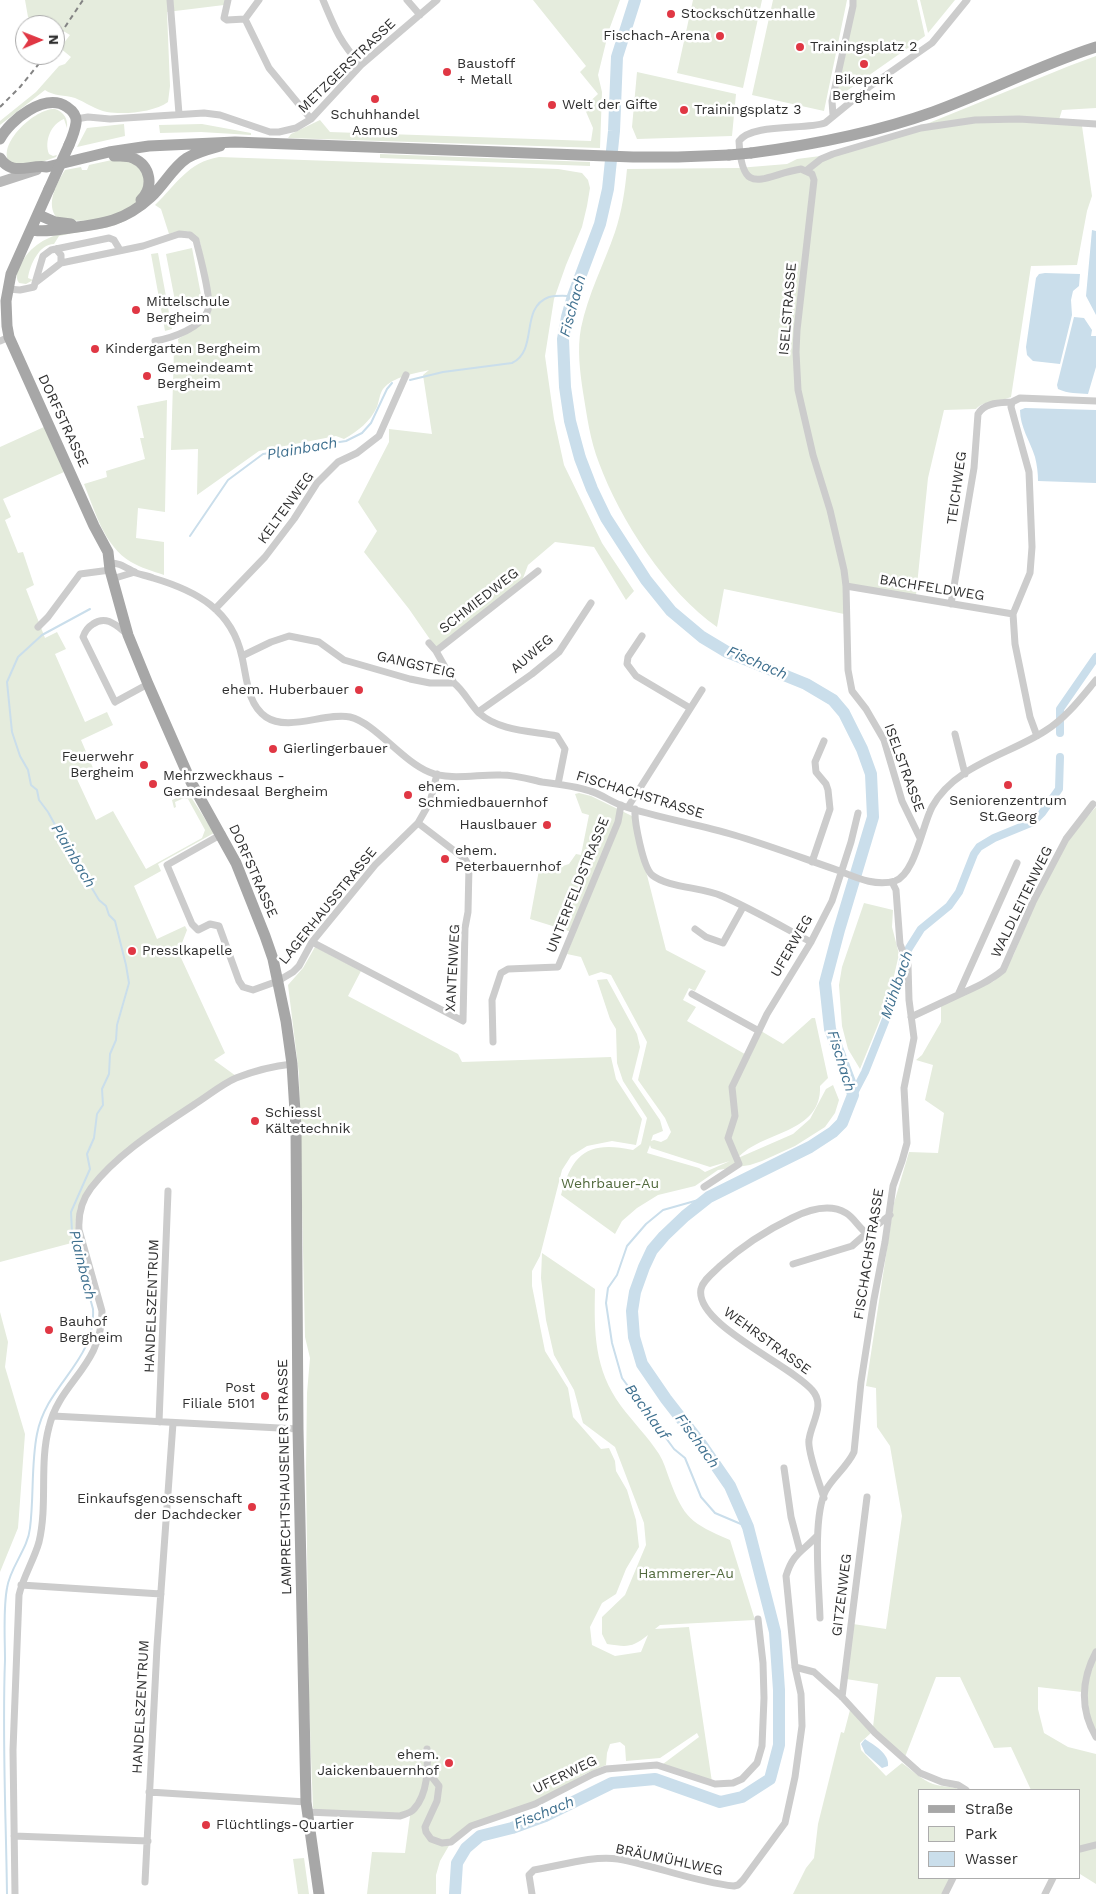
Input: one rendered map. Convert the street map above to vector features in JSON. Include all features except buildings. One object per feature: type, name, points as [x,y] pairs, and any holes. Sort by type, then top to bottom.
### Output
[{"type":"main road","points":[[0,182],[90,156],[162,145],[235,142],[678,158],[751,153],[805,145],[880,128],[933,112],[1096,47]]},
{"type":"main road","points":[[0,139],[11,124],[40,105],[61,104],[72,110],[76,118]]},
{"type":"main road","name":"DORFSTRASSE","points":[[76,118],[69,146],[11,274],[6,301],[5,339],[94,526],[104,561],[110,571],[128,635],[148,684],[191,782],[222,834],[236,863],[265,936],[278,981],[291,1061]]},
{"type":"main road","points":[[32,230],[56,230],[116,220],[129,214],[151,197],[186,159],[197,153],[235,142]]},
{"type":"main road","points":[[39,215],[64,224],[102,221],[128,211],[146,196],[149,187],[149,176],[147,170],[139,161],[127,156],[90,156]]},
{"type":"main road","points":[[0,158],[5,164],[17,169],[38,165],[47,167]]},
{"type":"main road","name":"LAMPRECHTSHAUSENER STRASSE","points":[[291,1061],[296,1128],[298,1429],[307,1807],[319,1894]]},
{"type":"street","points":[[170,0],[178,114]]},
{"type":"street","points":[[228,0],[224,18],[227,20],[245,19]]},
{"type":"street","points":[[245,19],[259,0]]},
{"type":"street","points":[[323,0],[338,36],[362,65]]},
{"type":"street","points":[[407,0],[420,15]]},
{"type":"street","name":"METZGERSTRASSE","points":[[76,118],[110,119],[204,112],[220,115],[270,132],[296,128],[311,119],[362,65],[437,0]]},
{"type":"street","points":[[833,115],[832,101],[853,0]]},
{"type":"street","points":[[967,0],[932,43],[884,75],[825,123],[817,126],[798,126],[752,132],[743,136],[739,141],[742,168],[752,178],[758,180],[795,170],[807,170],[821,159],[833,154],[921,128],[1019,118],[1096,124]]},
{"type":"street","points":[[245,19],[269,68],[311,119]]},
{"type":"street","name":"ISELSTRASSE","points":[[807,170],[812,174],[814,187],[796,352],[798,390],[808,436],[836,532],[846,586],[847,653],[852,691],[866,709],[884,740],[902,801],[920,838]]},
{"type":"street","points":[[35,283],[61,263],[159,241],[179,234],[190,235],[196,240],[208,296],[208,310],[203,318],[173,338],[155,341]]},
{"type":"street","points":[[8,289],[28,289],[34,287],[43,256],[50,250],[109,238],[114,240],[120,250]]},
{"type":"street","points":[[56,249],[61,255],[61,263]]},
{"type":"street","name":"KELTENWEG","points":[[216,609],[267,555],[294,519],[317,483],[338,462],[357,453],[379,436],[406,375]]},
{"type":"street","name":"TEICHWEG","points":[[950,604],[974,468],[978,414],[981,408],[1012,402],[1020,398],[1032,397],[1096,401]]},
{"type":"street","points":[[1012,402],[1011,407],[1029,472],[1032,547],[1030,573],[1013,614],[1015,644],[1030,717],[1037,736]]},
{"type":"street","name":"FISCHACHSTRASSE","points":[[110,571],[117,562],[136,572],[183,587],[216,609],[227,620],[234,632],[242,656],[250,695],[257,709],[268,719],[291,722],[349,717],[364,723],[422,768],[437,774],[503,775],[590,791],[628,807],[735,835],[865,880],[892,882],[896,890],[898,927],[903,952],[908,964],[914,1044],[904,1088],[907,1143],[893,1186],[890,1215],[865,1357],[854,1452],[850,1461],[826,1490],[817,1536],[820,1618]]},
{"type":"street","points":[[38,627],[48,617],[80,574],[110,571],[136,572]]},
{"type":"street","name":"SCHMIEDWEG","points":[[436,651],[538,571]]},
{"type":"street","name":"BACHFELDWEG","points":[[846,586],[1013,614]]},
{"type":"street","name":"AUWEG","points":[[478,712],[532,674],[559,652],[590,603]]},
{"type":"street","points":[[128,635],[111,622],[104,620],[89,626],[83,637],[115,702],[148,684]]},
{"type":"street","name":"GANGSTEIG","points":[[242,656],[271,642],[289,636],[318,642],[344,660],[410,679],[430,683],[454,683],[478,712],[490,722],[507,728],[557,736],[565,749],[558,784]]},
{"type":"street","points":[[642,636],[628,657],[627,664],[636,676],[690,708]]},
{"type":"street","name":"SCHMIEDWEG","points":[[429,643],[436,651],[454,683]]},
{"type":"street","points":[[892,882],[905,874],[912,862],[932,807],[946,787],[976,766],[1053,726],[1096,680]]},
{"type":"street","points":[[702,690],[628,807],[634,816],[647,868],[651,874],[662,880],[720,895],[810,942]]},
{"type":"street","points":[[956,734],[965,774]]},
{"type":"street","points":[[812,862],[830,809],[826,784],[816,772],[815,767],[815,762],[824,740]]},
{"type":"street","points":[[418,823],[430,802],[437,774]]},
{"type":"street","name":"WALDLEITENWEG","points":[[911,1017],[973,989],[1003,970],[1033,902],[1066,839],[1093,804]]},
{"type":"street","name":"UNTERFELDSTRASSE","points":[[493,1042],[492,1000],[501,973],[508,969],[558,966],[618,822],[628,807]]},
{"type":"street","points":[[841,872],[852,842],[858,813]]},
{"type":"street","name":"LAGERHAUSSTRASSE","points":[[222,834],[167,865],[192,924],[198,930],[210,924],[219,926],[243,987],[253,990],[278,981],[299,966],[312,942],[375,865],[418,823]]},
{"type":"street","name":"XANTENWEG","points":[[312,942],[463,1021],[469,866],[465,860],[418,823]]},
{"type":"street","name":"WALDLEITENWEG","points":[[958,995],[1017,862]]},
{"type":"street","name":"UFERWEG","points":[[704,1187],[739,1164],[728,1138],[735,1116],[732,1087],[758,1030],[832,901],[841,872]]},
{"type":"street","points":[[695,929],[706,937],[724,943],[743,907]]},
{"type":"street","points":[[692,994],[758,1030]]},
{"type":"street","points":[[15,1894],[13,1750],[19,1595],[21,1585],[39,1542],[44,1485],[44,1453],[49,1426],[66,1393],[92,1356],[101,1334],[102,1311],[79,1223],[80,1210],[91,1188],[109,1168],[155,1131],[235,1078],[291,1061]]},
{"type":"street","name":"HANDELSZENTRUM","points":[[159,1422],[168,1191]]},
{"type":"street","name":"WEHRSTRASSE","points":[[824,1499],[809,1446],[818,1405],[815,1394],[790,1373],[721,1325],[710,1315],[701,1297],[701,1288],[705,1281],[737,1251],[779,1224],[803,1212],[835,1209],[850,1217],[865,1232],[868,1232]]},
{"type":"street","points":[[793,1264],[852,1246],[890,1215]]},
{"type":"street","points":[[53,1416],[298,1429]]},
{"type":"street","name":"HANDELSZENTRUM","points":[[145,1882],[161,1594],[173,1423]]},
{"type":"street","points":[[784,1468],[791,1517],[800,1550]]},
{"type":"street","name":"GITZENWEG","points":[[842,1697],[867,1497]]},
{"type":"street","name":"BRÄUMÜHLWEG","points":[[532,1894],[530,1875],[534,1870],[600,1858],[617,1859],[702,1882],[738,1885],[785,1823],[795,1778],[802,1726],[801,1694],[795,1667],[786,1576],[791,1562],[800,1550],[817,1536]]},
{"type":"street","points":[[21,1585],[161,1594]]},
{"type":"street","name":"UFERWEG","points":[[428,1776],[432,1777],[439,1786],[437,1801],[425,1827],[426,1832],[431,1839],[442,1843],[451,1842],[471,1826],[535,1804],[606,1769],[657,1765],[715,1784],[733,1783],[742,1779],[757,1763],[762,1746],[764,1680],[758,1619]]},
{"type":"street","points":[[1096,1652],[1088,1672],[1084,1690],[1087,1717],[1096,1738]]},
{"type":"street","points":[[795,1667],[814,1672],[842,1697],[875,1733],[920,1773],[942,1782],[958,1785],[964,1789]]},
{"type":"street","name":"UFERWEG","points":[[307,1807],[400,1816],[414,1810],[419,1802],[428,1776],[427,1749]]},
{"type":"street","name":"HANDELSZENTRUM","points":[[149,1792],[307,1807]]},
{"type":"street","points":[[14,1836],[148,1841]]},
{"type":"street","points":[[1081,1850],[1096,1845]]},
{"type":"street","points":[[945,1894],[952,1879]]},
{"type":"street","points":[[1045,1894],[1052,1879]]},
{"type":"green space","points":[[25,0],[225,0],[224,5],[167,12],[170,86],[168,102],[139,112],[107,112],[75,98],[45,90],[0,125],[0,121],[36,92],[59,66],[65,65],[71,57],[65,52],[65,42],[70,35],[65,32],[65,15],[28,15]]},
{"type":"green space","points":[[533,0],[620,0],[609,30],[598,75],[602,92],[600,148],[288,138],[291,134],[320,120],[330,132],[591,141],[593,128],[584,107],[598,94],[580,72],[586,66]]},
{"type":"green space","name":"Fischach-Arena","points":[[693,0],[762,0],[743,88],[677,73]]},
{"type":"green space","name":"Trainingsplatz 2","points":[[773,0],[847,0],[824,111],[752,95]]},
{"type":"green space","name":"Bikepark Bergheim","points":[[856,0],[917,0],[925,36],[838,97],[837,92]]},
{"type":"green space","points":[[920,0],[955,0],[928,33]]},
{"type":"green space","points":[[1096,56],[1096,108],[1062,110],[1058,123],[1082,126],[1092,196],[1087,211],[1077,265],[1031,266],[1011,397],[983,404],[976,409],[944,410],[928,478],[916,595],[843,583],[844,614],[724,589],[717,627],[680,595],[663,575],[632,531],[608,485],[593,446],[589,428],[580,368],[581,328],[596,279],[611,244],[617,224],[623,200],[627,169],[738,168],[787,164],[797,159],[836,154],[897,136]]},
{"type":"green space","name":"Trainingsplatz 3","points":[[637,72],[736,94],[732,136],[637,139],[632,127]]},
{"type":"green space","points":[[55,109],[63,114],[67,125],[67,128],[64,119],[59,121],[52,129],[48,139],[49,154],[57,155],[56,157],[30,165],[18,165],[10,162],[7,152],[14,135],[21,127],[39,114]]},
{"type":"green space","points":[[124,124],[125,136],[77,147],[87,128]]},
{"type":"green space","points":[[202,124],[251,133],[251,135],[201,132],[160,133],[159,125]]},
{"type":"green space","points":[[380,154],[590,162],[590,166],[380,158]]},
{"type":"green space","points":[[219,157],[558,169],[582,173],[588,180],[590,188],[587,206],[582,227],[554,299],[545,356],[554,419],[564,465],[602,543],[634,591],[626,600],[594,547],[555,542],[528,565],[522,581],[436,648],[409,609],[364,552],[377,531],[358,502],[389,442],[389,429],[432,434],[423,375],[429,370],[404,376],[388,385],[382,391],[377,407],[367,422],[344,439],[336,436],[259,451],[197,495],[198,449],[171,450],[174,349],[179,348],[178,339],[198,327],[212,302],[200,242],[191,232],[178,231],[169,234],[161,209],[155,205],[191,169],[208,160]]},
{"type":"green space","points":[[121,158],[136,163],[146,179],[141,195],[134,205],[125,211],[102,218],[77,221],[57,218],[52,206],[52,200],[65,170],[81,167],[82,170],[87,170],[89,165]]},
{"type":"green space","points":[[170,181],[151,203],[127,220],[109,227],[59,236],[54,244],[44,247],[36,256],[28,278],[33,280],[26,284],[19,283],[17,275],[22,262],[43,241],[56,235],[98,227],[133,215],[155,197]]},
{"type":"green space","points":[[192,248],[202,300],[176,306],[166,254]]},
{"type":"green space","points":[[158,253],[172,329],[165,331],[151,254]]},
{"type":"green space","points":[[167,400],[165,512],[138,508],[136,538],[164,542],[164,575],[131,562],[114,547],[102,527],[84,484],[107,477],[106,471],[145,459],[140,438],[144,438],[137,406]]},
{"type":"green space","points":[[44,427],[64,472],[3,499],[11,517],[5,520],[18,553],[23,552],[34,585],[26,589],[45,638],[57,632],[66,649],[55,654],[85,722],[107,712],[113,725],[81,740],[93,768],[76,777],[96,820],[113,811],[146,869],[202,838],[205,830],[188,799],[184,798],[175,802],[176,807],[174,808],[172,800],[183,795],[191,797],[214,833],[158,864],[161,871],[134,886],[157,939],[185,926],[187,930],[182,943],[176,947],[225,1053],[214,1060],[236,1076],[122,1152],[78,1207],[75,1226],[79,1241],[0,1262],[0,447]]},
{"type":"green space","name":"Wehrbauer-Au","points":[[575,794],[591,796],[632,816],[666,950],[706,971],[695,991],[689,988],[683,1000],[696,1007],[687,1021],[750,1057],[761,1031],[783,1044],[812,1018],[815,1018],[828,1078],[820,1086],[818,1102],[811,1114],[801,1123],[748,1149],[738,1158],[793,1134],[810,1119],[826,1089],[833,1085],[839,1100],[835,1113],[825,1127],[795,1146],[750,1165],[718,1170],[695,1186],[658,1195],[637,1208],[622,1221],[615,1234],[561,1195],[566,1180],[577,1159],[594,1149],[605,1147],[633,1150],[641,1144],[647,1118],[623,1081],[617,1063],[616,1029],[610,1019],[597,980],[607,979],[637,1034],[640,1047],[632,1079],[660,1120],[663,1131],[653,1135],[651,1141],[661,1142],[667,1139],[671,1132],[665,1118],[638,1080],[647,1042],[611,975],[601,972],[589,976],[581,957],[567,954],[575,933],[530,919],[539,870],[549,864],[563,866],[569,864],[576,854],[581,855],[589,815],[582,813]],"holes":[[[650,1145],[651,1148],[710,1167],[730,1161],[705,1172],[699,1168],[647,1153]]]},
{"type":"green space","points":[[1096,807],[1096,1649],[1082,1692],[1038,1687],[1038,1709],[1044,1733],[1068,1747],[1096,1754],[1096,1844],[1081,1847],[1081,1789],[1031,1789],[1011,1747],[994,1748],[960,1677],[936,1677],[905,1757],[873,1727],[878,1684],[846,1679],[853,1624],[886,1629],[902,1516],[890,1446],[877,1427],[876,1388],[866,1386],[894,1203],[909,1152],[938,1153],[944,1113],[925,1100],[933,1065],[916,1060],[922,1055],[941,1022],[941,1006],[994,981],[1005,971],[1014,954],[1033,906],[1067,839]]},
{"type":"green space","points":[[864,903],[893,910],[892,927],[899,954],[889,998],[860,1069],[848,1049],[842,1026],[839,985],[842,967]]},
{"type":"green space","name":"Hammerer-Au","points":[[315,947],[361,971],[348,996],[458,1054],[462,1062],[611,1057],[616,1079],[642,1119],[636,1145],[612,1141],[587,1146],[571,1156],[562,1170],[540,1256],[532,1271],[532,1286],[545,1351],[568,1388],[573,1417],[601,1449],[609,1448],[615,1461],[616,1471],[627,1490],[636,1520],[639,1547],[626,1569],[616,1594],[602,1603],[590,1627],[592,1645],[615,1656],[641,1652],[648,1635],[629,1646],[607,1644],[602,1634],[602,1617],[625,1595],[646,1545],[644,1523],[615,1447],[583,1423],[574,1390],[554,1355],[546,1320],[541,1278],[542,1253],[595,1289],[596,1335],[605,1378],[621,1406],[659,1454],[679,1503],[690,1518],[706,1529],[730,1540],[755,1620],[660,1625],[655,1629],[689,1627],[712,1782],[663,1764],[699,1737],[697,1733],[660,1758],[626,1761],[625,1746],[620,1742],[610,1744],[606,1765],[585,1774],[551,1794],[454,1837],[440,1861],[436,1875],[436,1894],[367,1894],[372,1852],[405,1853],[409,1811],[403,1813],[317,1811],[313,1808],[309,1704],[306,1469],[307,1393],[310,1358],[305,1337],[299,1074],[288,985],[303,968]]},
{"type":"green space","points":[[0,1312],[8,1342],[5,1367],[25,1434],[18,1528],[0,1572]]},
{"type":"green space","points":[[1096,1657],[1096,1735],[1091,1725],[1086,1688]]},
{"type":"green space","points":[[850,1710],[872,1732],[860,1743],[861,1750],[886,1776],[902,1763],[929,1782],[958,1789],[918,1789],[918,1879],[950,1879],[942,1894],[793,1894],[806,1868],[814,1858],[818,1824],[841,1732],[844,1733]]},
{"type":"green space","points":[[1096,1846],[1096,1884],[1081,1875],[1081,1851]]},
{"type":"green space","points":[[304,1858],[309,1894],[298,1894],[293,1859]]},
{"type":"water","points":[[1092,230],[1096,231],[1096,315],[1086,296]]},
{"type":"water","points":[[1039,274],[1080,274],[1079,286],[1073,291],[1071,300],[1072,315],[1060,364],[1033,361],[1027,355],[1026,347],[1036,278]]},
{"type":"water","points":[[1074,317],[1084,318],[1092,330],[1091,336],[1096,336],[1096,367],[1088,394],[1066,392],[1058,389],[1057,385]]},
{"type":"water","points":[[1025,408],[1096,410],[1096,483],[1038,481],[1035,457],[1020,416],[1020,410]]},
{"type":"water","points":[[865,1739],[884,1754],[887,1758],[888,1766],[882,1768],[865,1753],[861,1744]]},
{"type":"waterway","name":"Fischach","points":[[455,1894],[457,1863],[466,1848],[480,1836],[512,1828],[545,1816],[612,1783],[655,1779],[720,1802],[742,1797],[770,1779],[779,1745],[779,1690],[775,1632],[748,1527],[730,1486],[642,1364],[634,1337],[632,1311],[635,1292],[644,1267],[652,1250],[664,1236],[709,1197],[810,1147],[833,1132],[842,1123],[853,1095],[830,1029],[825,983],[873,817],[871,774],[862,749],[844,713],[833,700],[806,684],[727,652],[702,637],[671,611],[646,580],[606,518],[580,458],[570,421],[565,387],[563,339],[573,296],[600,224],[608,189],[614,131],[617,57],[635,0]]},
{"type":"waterway","name":"Plainbach","points":[[410,380],[443,372],[512,363],[520,357],[525,349],[531,319],[534,310],[540,302],[552,296],[573,296]]},
{"type":"waterway","name":"Plainbach","points":[[190,536],[228,480],[263,454],[346,441],[362,433],[371,423],[387,389],[392,383]]},
{"type":"waterway","name":"Plainbach","points":[[7,1894],[4,1777],[6,1596],[9,1580],[29,1536],[35,1445],[42,1416],[50,1400],[87,1344],[92,1327],[93,1309],[72,1232],[71,1212],[90,1169],[87,1154],[94,1138],[97,1114],[103,1105],[102,1089],[109,1074],[110,1054],[116,1040],[117,1025],[129,983],[115,921],[109,915],[106,906],[99,900],[84,871],[76,862],[73,853],[39,800],[37,790],[31,785],[28,770],[20,756],[12,732],[7,682],[18,657],[42,635],[90,609]]},
{"type":"waterway","name":"Mühlbach","points":[[1060,733],[1060,709],[1096,657]]},
{"type":"waterway","name":"Mühlbach","points":[[853,1095],[865,1072],[890,1009],[901,978],[903,961],[909,948],[921,929],[949,906],[959,892],[974,854],[979,847],[994,838],[1033,822],[1042,813],[1059,789],[1060,757]]},
{"type":"waterway","name":"Bachlauf","points":[[709,1197],[663,1210],[646,1224],[627,1246],[617,1275],[608,1288],[606,1303],[612,1343],[622,1378],[674,1449],[685,1458],[701,1497],[715,1513],[748,1527]]},
{"type":"railway","points":[[65,27],[83,0]]},
{"type":"railway","points":[[0,107],[38,65]]},
{"type":"place","name":"Stockschützenhalle","points":[[671,14]]},
{"type":"place","name":"Fischach-Arena","points":[[720,36]]},
{"type":"place","name":"Trainingsplatz 2","points":[[800,47]]},
{"type":"place","name":"Bikepark Bergheim","points":[[864,64]]},
{"type":"place","name":"Baustoff + Metall","points":[[447,72]]},
{"type":"place","name":"Schuhhandel Asmus","points":[[375,99]]},
{"type":"place","name":"Welt der Gifte","points":[[552,105]]},
{"type":"place","name":"Trainingsplatz 3","points":[[684,110]]},
{"type":"place","name":"Mittelschule Bergheim","points":[[136,310]]},
{"type":"place","name":"Kindergarten Bergheim","points":[[95,349]]},
{"type":"place","name":"Gemeindeamt Bergheim","points":[[147,376]]},
{"type":"place","name":"ehem. Huberbauer","points":[[359,690]]},
{"type":"place","name":"Gierlingerbauer","points":[[273,749]]},
{"type":"place","name":"Feuerwehr Bergheim","points":[[144,765]]},
{"type":"place","name":"Mehrzweckhaus - Gemeindesaal Bergheim","points":[[153,784]]},
{"type":"place","name":"Seniorenzentrum St.Georg","points":[[1008,785]]},
{"type":"place","name":"ehem. Schmiedbauernhof","points":[[408,795]]},
{"type":"place","name":"Hauslbauer","points":[[547,825]]},
{"type":"place","name":"ehem. Peterbauernhof","points":[[445,859]]},
{"type":"place","name":"Presslkapelle","points":[[132,951]]},
{"type":"place","name":"Schiessl Kältetechnik","points":[[255,1121]]},
{"type":"place","name":"Bauhof Bergheim","points":[[49,1330]]},
{"type":"place","name":"Post Filiale 5101","points":[[265,1396]]},
{"type":"place","name":"Einkaufsgenossenschaft der Dachdecker","points":[[252,1507]]},
{"type":"place","name":"ehem. Jaickenbauernhof","points":[[449,1763]]},
{"type":"place","name":"Flüchtlings-Quartier","points":[[206,1825]]}]
